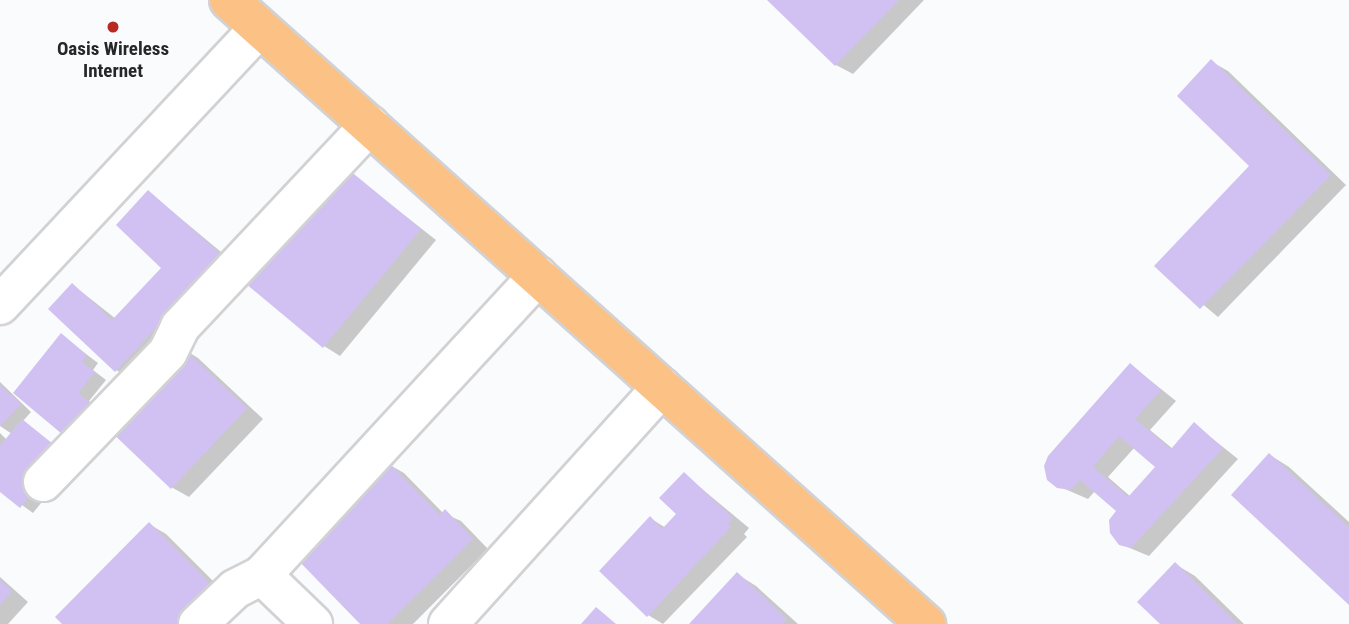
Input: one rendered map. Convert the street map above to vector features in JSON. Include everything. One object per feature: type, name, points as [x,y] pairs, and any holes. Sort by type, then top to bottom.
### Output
[{"type":"main road","points":[[229,0],[926,624]]},
{"type":"street","points":[[0,305],[259,28]]},
{"type":"street","points":[[43,482],[168,352],[180,327],[370,125]]},
{"type":"street","points":[[198,624],[236,589],[261,575],[538,276]]},
{"type":"street","points":[[448,624],[662,387]]},
{"type":"street","points":[[261,575],[313,624]]},
{"type":"building","points":[[767,0],[899,0],[835,66]]},
{"type":"building","points":[[1211,59],[1331,175],[1200,309],[1154,266],[1249,166],[1177,96]]},
{"type":"building","points":[[343,165],[421,229],[323,348],[245,283]]},
{"type":"building","points":[[148,190],[223,256],[115,372],[48,309],[72,283],[112,320],[161,268],[116,225]]},
{"type":"building","points":[[61,333],[87,355],[82,362],[95,372],[78,393],[89,402],[62,434],[13,393]]},
{"type":"building","points":[[181,346],[247,408],[171,489],[106,427]]},
{"type":"building","points":[[1130,363],[1161,390],[1135,419],[1171,449],[1194,422],[1223,448],[1131,548],[1119,545],[1110,533],[1109,520],[1116,511],[1080,480],[1071,490],[1057,488],[1047,480],[1044,466],[1048,456]],"holes":[[[1119,436],[1155,467],[1128,497],[1093,467]]]},
{"type":"building","points":[[0,385],[21,404],[0,426]]},
{"type":"building","points":[[22,419],[64,453],[20,508],[0,492],[0,446]]},
{"type":"building","points":[[1269,453],[1349,527],[1349,605],[1231,495]]},
{"type":"building","points":[[388,462],[440,515],[445,509],[473,539],[387,624],[360,624],[293,555]]},
{"type":"building","points":[[684,472],[733,518],[728,523],[731,527],[647,617],[599,571],[650,516],[662,529],[676,514],[659,498]]},
{"type":"building","points":[[149,522],[216,589],[181,624],[62,624],[55,617]]},
{"type":"building","points":[[1175,562],[1238,624],[1160,624],[1137,602]]},
{"type":"building","points":[[737,572],[787,619],[782,624],[689,624]]},
{"type":"building","points":[[0,580],[12,591],[0,605]]},
{"type":"building","points":[[596,607],[616,624],[581,624]]},
{"type":"place","name":"Oasis Wireless Internet","points":[[113,27]]}]
